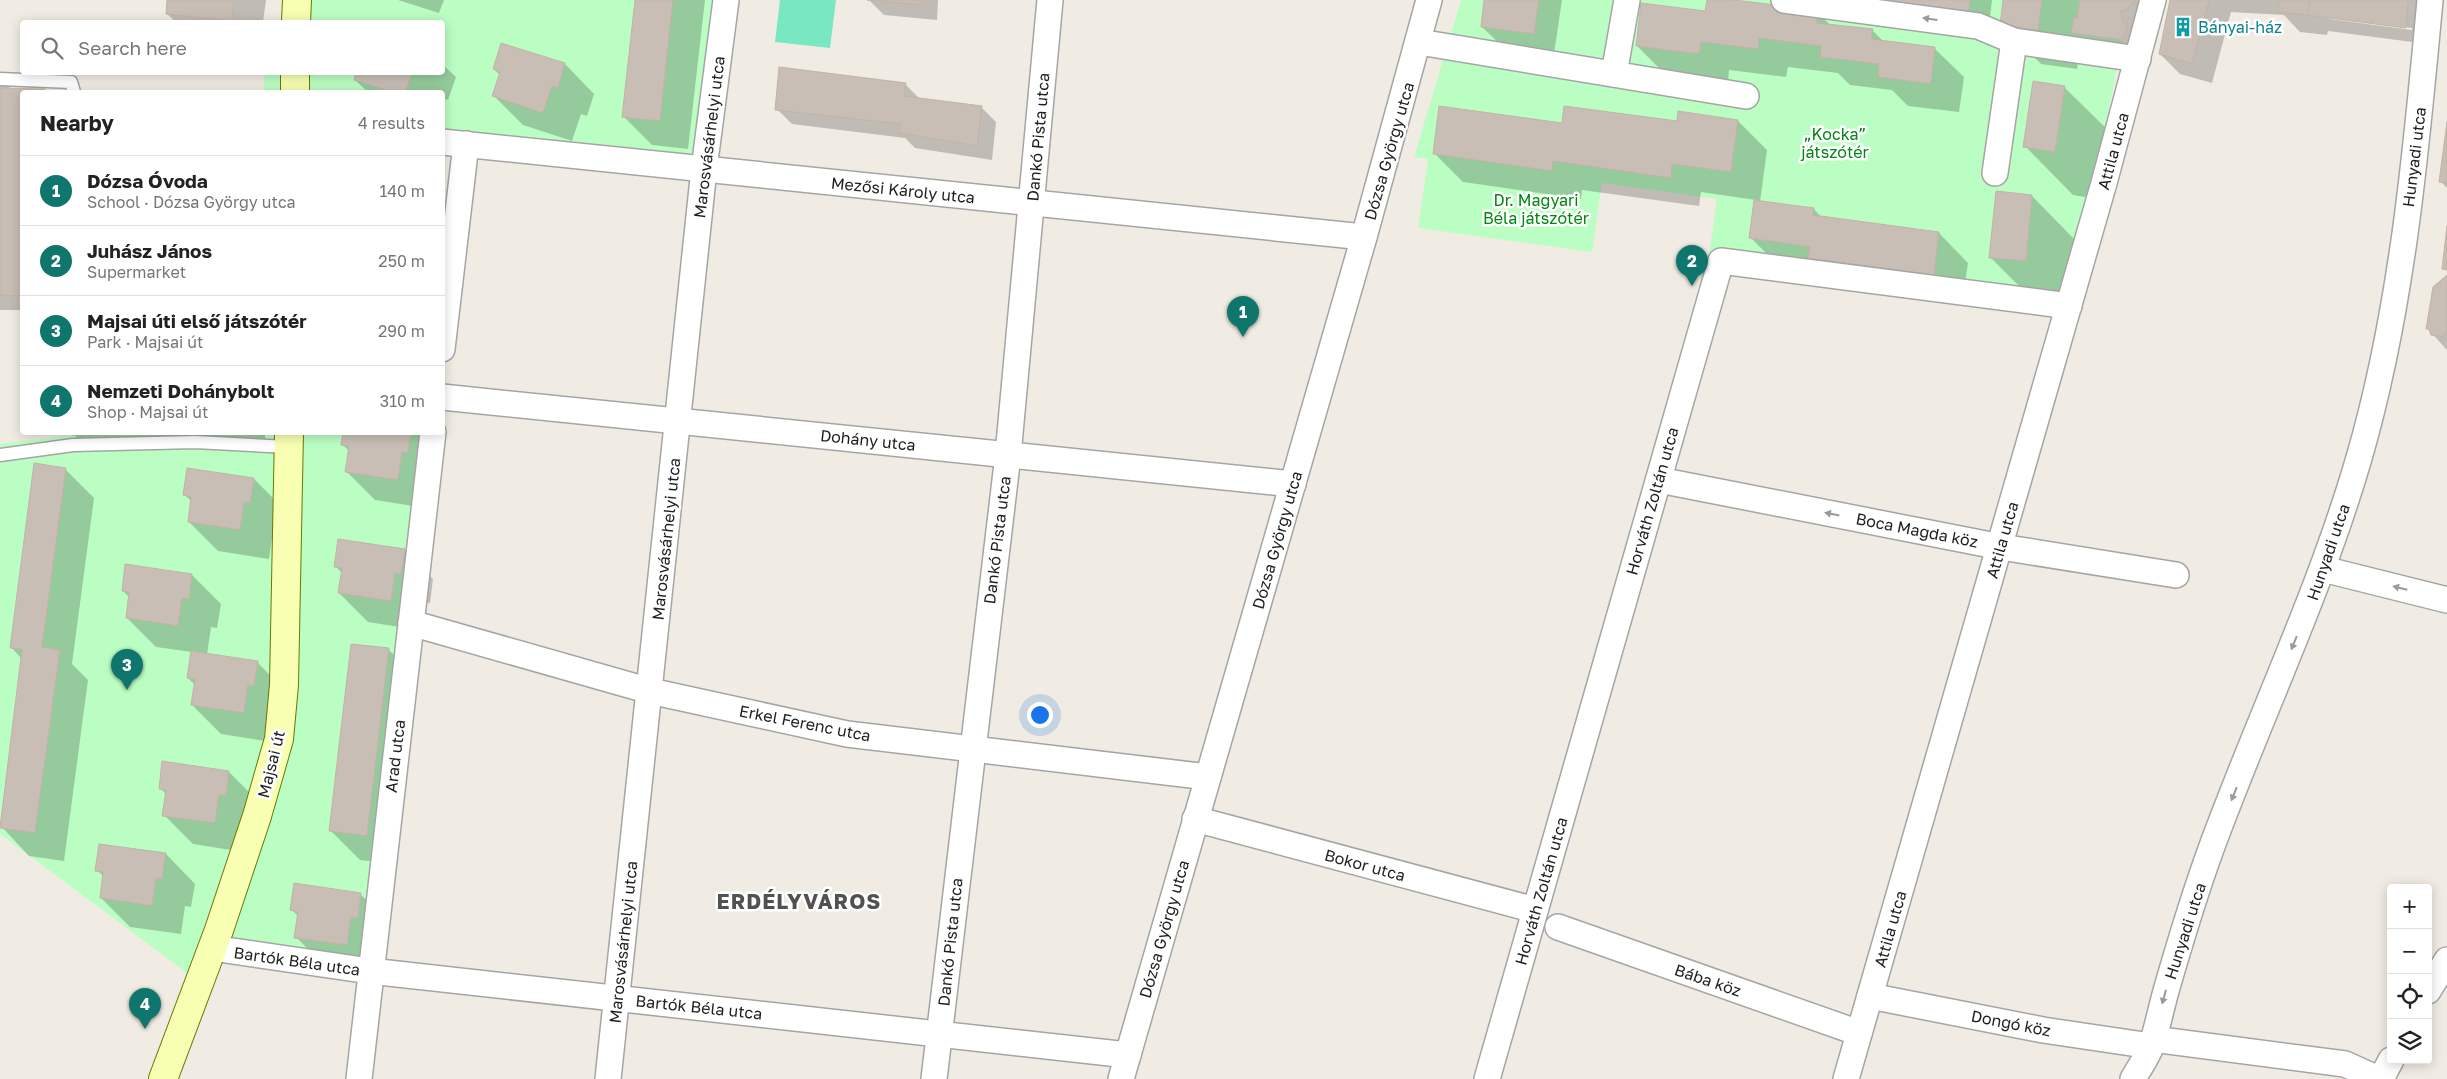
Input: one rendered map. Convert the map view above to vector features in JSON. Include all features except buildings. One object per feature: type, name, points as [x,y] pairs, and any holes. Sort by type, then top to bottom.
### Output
[{"type":"main road","points":[[296,20],[297,0]]},
{"type":"main road","points":[[295,75],[295,90]]},
{"type":"main road","name":"Majsai út","points":[[162,1079],[212,948],[258,816],[279,740],[284,685],[289,440]]},
{"type":"street","name":"Marosvásárhelyi utca","points":[[608,1079],[704,169],[726,0]]},
{"type":"street","name":"Dankó Pista utca","points":[[934,1079],[1008,455],[1050,0]]},
{"type":"street","name":"Dózsa György utca","points":[[1121,1079],[1364,237],[1429,0]]},
{"type":"street","points":[[1614,74],[1627,0]]},
{"type":"street","points":[[1784,0],[1978,26],[2014,41],[2138,59]]},
{"type":"street","name":"Attila utca","points":[[1846,1079],[2069,306],[2153,0]]},
{"type":"street","name":"Hunyadi utca","points":[[2133,1079],[2152,1042],[2168,983],[2211,850],[2323,569],[2344,508],[2379,382],[2394,303],[2415,151],[2430,0]]},
{"type":"street","points":[[1995,173],[2014,41]]},
{"type":"street","points":[[1419,42],[1746,96]]},
{"type":"street","name":"Mezősi Károly utca","points":[[454,143],[1364,237]]},
{"type":"street","points":[[445,298],[454,143]]},
{"type":"street","name":"Horváth Zoltán utca","points":[[1487,1079],[1722,261],[2069,306]]},
{"type":"street","name":"Dohány utca","points":[[445,397],[1293,484]]},
{"type":"street","name":"Arad utca","points":[[359,1079],[433,435]]},
{"type":"street","name":"Boca Magda köz","points":[[1659,480],[2000,547],[2176,575]]},
{"type":"street","points":[[2323,569],[2447,600]]},
{"type":"street","name":"Erkel Ferenc utca","points":[[411,623],[650,691],[847,734],[1208,777]]},
{"type":"street","name":"Bokor utca","points":[[1195,820],[1535,910]]},
{"type":"street","name":"Bába köz","points":[[1558,927],[1859,1034]]},
{"type":"street","name":"Bartók Béla utca","points":[[212,948],[370,971],[1128,1055]]},
{"type":"street","points":[[2432,984],[2447,960]]},
{"type":"street","name":"Dongó köz","points":[[1870,996],[2043,1030],[2346,1064],[2378,1079]]},
{"type":"street","points":[[2382,1079],[2389,1064]]},
{"type":"lane","points":[[0,79],[71,82],[73,90]]},
{"type":"lane","points":[[0,455],[73,445],[289,440]]},
{"type":"green space","points":[[298,0],[726,0],[704,169],[445,141],[445,90],[296,90],[296,75],[445,75],[445,20],[297,20]]},
{"type":"green space","points":[[780,0],[836,0],[830,48],[775,42]]},
{"type":"green space","points":[[1461,0],[2080,0],[2077,18],[2074,18],[2071,33],[2123,40],[2068,307],[1707,268],[1717,199],[1602,183],[1592,252],[1418,228],[1428,159],[1414,157]]},
{"type":"green space","points":[[264,75],[295,75],[294,90],[264,90]]},
{"type":"green space","points":[[72,435],[288,435],[283,685],[198,981],[0,834],[0,444]]},
{"type":"green space","points":[[290,435],[433,435],[369,970],[213,947],[280,740]]},
{"type":"place","name":"Bányai-ház","points":[[2183,27]]},
{"type":"place","name":"Juhász János","points":[[1692,286]]},
{"type":"place","name":"Dózsa Óvoda","points":[[1243,337]]},
{"type":"place","name":"Majsai úti első játszótér","points":[[127,690]]},
{"type":"place","name":"Nemzeti Dohánybolt","points":[[145,1029]]},
{"type":"district","name":"ERDÉLYVÁROS","points":[[799,901]]},
{"type":"park label","name":"„Kocka” játszótér","points":[[1835,143]]},
{"type":"park label","name":"Dr. Magyari Béla játszótér","points":[[1536,209]]}]
